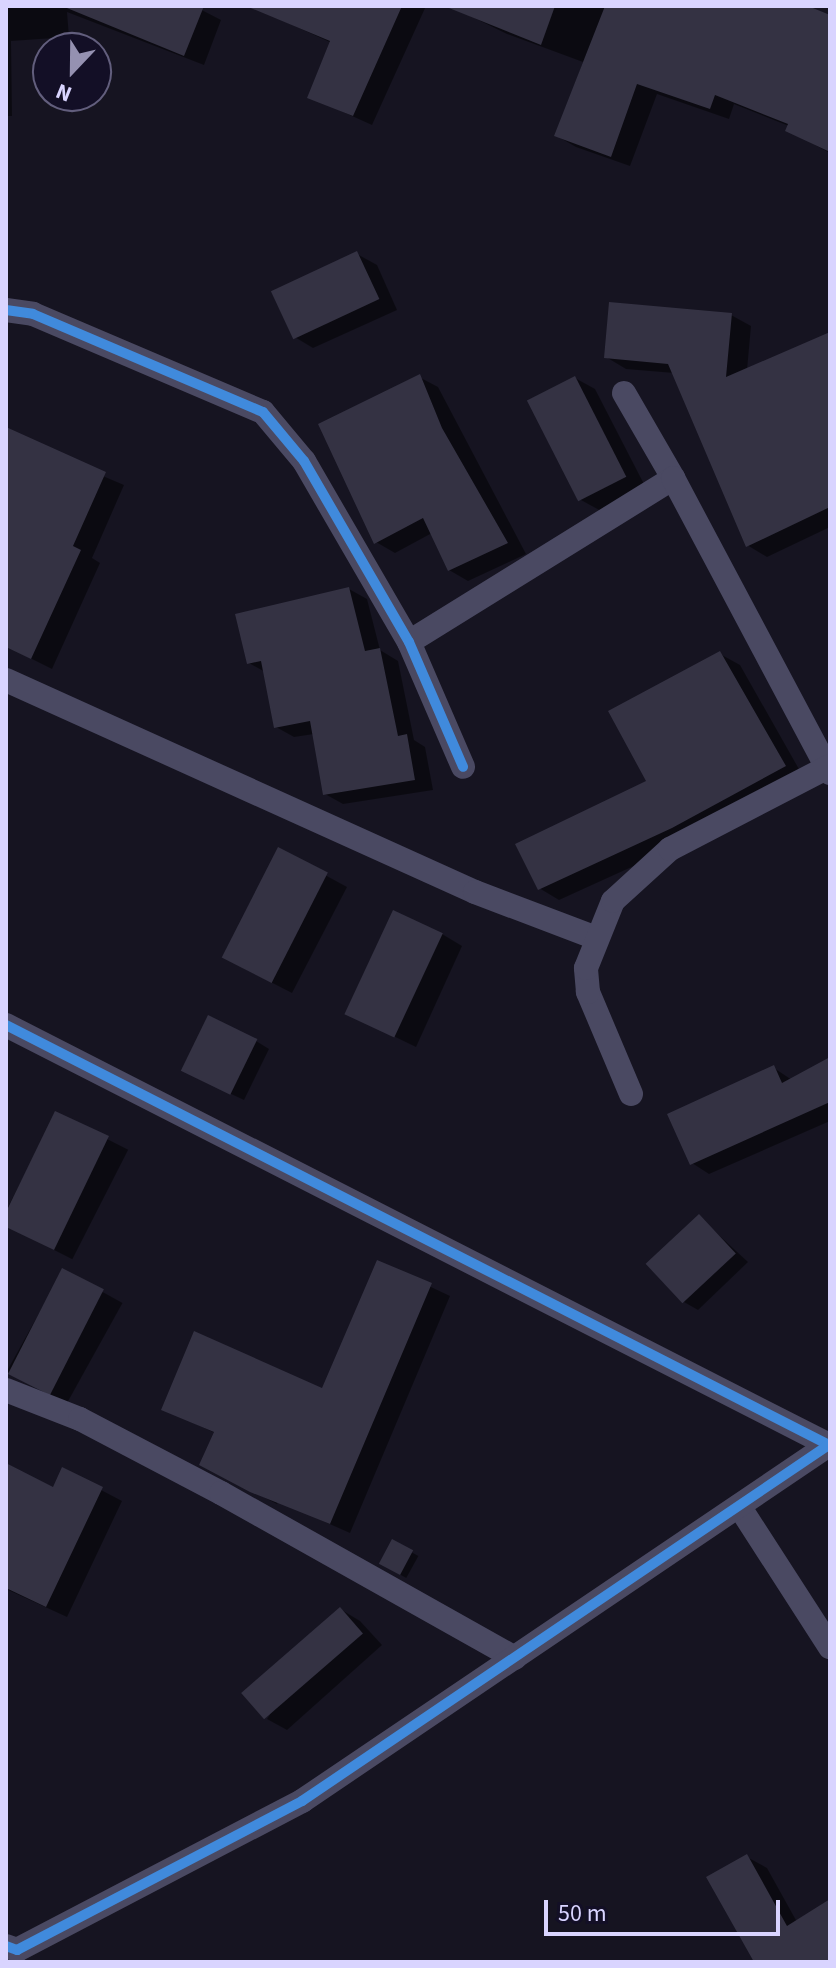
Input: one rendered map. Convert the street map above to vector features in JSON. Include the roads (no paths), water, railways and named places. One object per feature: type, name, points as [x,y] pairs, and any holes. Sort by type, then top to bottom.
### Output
[{"type":"street","points":[[6,310],[33,314],[263,412],[304,461],[409,642],[463,767]]},
{"type":"street","points":[[624,393],[829,769],[670,849],[613,901],[586,968],[588,992],[631,1094]]},
{"type":"street","points":[[409,642],[673,478]]},
{"type":"street","points":[[6,680],[475,892],[596,938]]},
{"type":"street","points":[[6,1025],[829,1444],[302,1801],[17,1950],[6,1946]]},
{"type":"street","points":[[6,1390],[80,1419],[193,1478],[515,1658]]},
{"type":"street","points":[[739,1506],[830,1647]]}]
